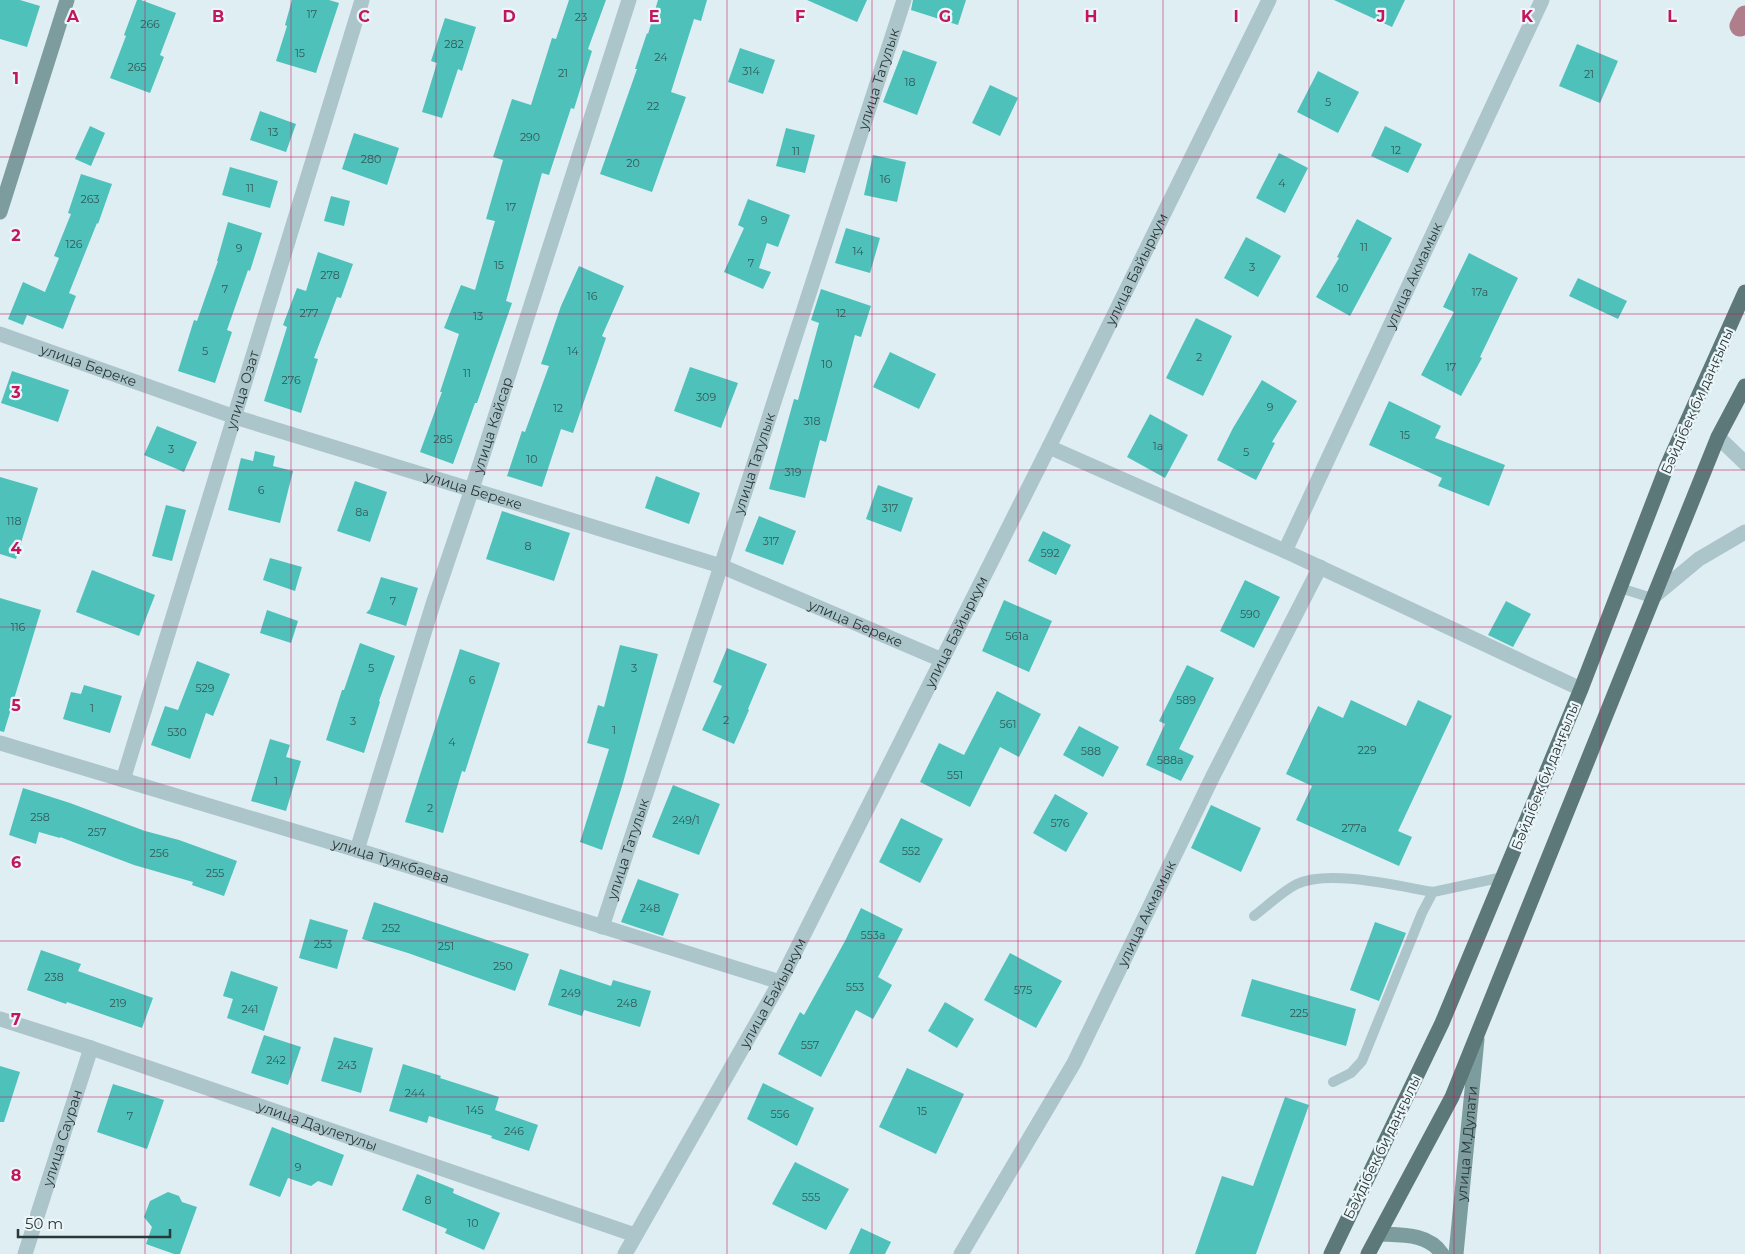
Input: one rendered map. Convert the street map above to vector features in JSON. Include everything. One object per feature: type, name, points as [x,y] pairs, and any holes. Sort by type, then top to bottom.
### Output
[{"type":"main road","points":[[0,212],[5,177],[66,0]]},
{"type":"main road","name":"Бәйдібек би даңғылы","points":[[1331,1254],[1442,1023],[1581,689],[1667,466],[1745,292]]},
{"type":"main road","points":[[1368,1254],[1452,1097],[1718,437],[1745,386]]},
{"type":"main road","name":"улица М.Дулати","points":[[1456,1254],[1478,1034]]},
{"type":"main road","points":[[1379,1234],[1417,1236],[1438,1248],[1442,1254]]},
{"type":"street","name":"улица Озат","points":[[124,780],[362,0]]},
{"type":"street","name":"улица Кайсар","points":[[357,850],[433,604],[472,489],[629,0]]},
{"type":"street","name":"улица Татулык","points":[[602,927],[904,0]]},
{"type":"street","name":"улица Байыркум","points":[[625,1254],[780,982],[1049,447],[1269,0]]},
{"type":"street","name":"улица Акмамык","points":[[1285,551],[1542,0]]},
{"type":"street","name":"улица Береке","points":[[0,334],[235,417],[721,566],[942,660]]},
{"type":"street","points":[[1718,437],[1745,463]]},
{"type":"street","points":[[1049,447],[1285,551],[1581,689]]},
{"type":"street","points":[[1652,598],[1699,559],[1745,532]]},
{"type":"street","name":"улица Акмамык","points":[[961,1254],[1074,1063],[1213,776],[1320,567]]},
{"type":"street","name":"улица Туякбаева","points":[[0,743],[357,850],[780,982]]},
{"type":"street","name":"улица Даулетулы","points":[[0,1019],[91,1048],[635,1235]]},
{"type":"street","name":"улица Сауран","points":[[25,1254],[91,1048]]},
{"type":"lane","points":[[1620,588],[1652,598]]},
{"type":"lane","points":[[1254,916],[1296,884],[1312,879],[1343,878],[1433,892],[1503,877]]},
{"type":"lane","points":[[1333,1082],[1351,1073],[1362,1061],[1422,913],[1433,892]]},
{"type":"building","points":[[0,0],[20,0],[40,6],[27,47],[0,39]]},
{"type":"building","points":[[137,0],[176,13],[160,55],[164,57],[150,93],[110,78]]},
{"type":"building","points":[[292,0],[329,0],[339,3],[316,73],[276,61],[287,26],[285,25]]},
{"type":"building","points":[[569,0],[606,0],[588,49],[592,51],[574,109],[571,108],[549,175],[542,173],[506,301],[512,303],[477,403],[475,403],[453,464],[420,452],[442,392],[440,392],[459,334],[444,328],[461,285],[475,290],[495,221],[486,219],[503,160],[493,157],[512,99],[531,105],[552,38],[556,39]]},
{"type":"building","points":[[658,0],[707,0],[701,21],[694,19],[671,92],[686,97],[652,192],[600,174],[637,69],[635,69]]},
{"type":"building","points":[[807,0],[867,0],[857,22]]},
{"type":"building","points":[[913,0],[966,0],[958,25],[911,10]]},
{"type":"building","points":[[1334,0],[1405,0],[1392,27]]},
{"type":"building","points":[[445,18],[476,27],[462,71],[458,69],[442,118],[422,112],[437,63],[431,61]]},
{"type":"building","points":[[1577,44],[1618,61],[1600,103],[1559,86]]},
{"type":"building","points":[[740,48],[775,60],[763,94],[728,82]]},
{"type":"building","points":[[903,50],[937,62],[917,115],[883,102]]},
{"type":"building","points":[[1318,71],[1359,92],[1338,133],[1297,112]]},
{"type":"building","points":[[990,85],[1018,98],[1000,136],[972,123]]},
{"type":"building","points":[[260,111],[296,124],[286,152],[250,140]]},
{"type":"building","points":[[90,126],[105,133],[91,166],[75,159]]},
{"type":"building","points":[[1385,126],[1422,144],[1408,173],[1371,156]]},
{"type":"building","points":[[786,128],[815,135],[805,173],[776,166]]},
{"type":"building","points":[[354,133],[399,148],[387,185],[342,169]]},
{"type":"building","points":[[1279,153],[1308,168],[1285,213],[1256,198]]},
{"type":"building","points":[[873,155],[906,162],[897,202],[864,195]]},
{"type":"building","points":[[230,167],[278,181],[270,208],[222,195]]},
{"type":"building","points":[[81,174],[112,184],[98,224],[69,293],[76,296],[63,329],[27,315],[23,325],[8,319],[23,282],[45,292],[59,258],[54,256],[71,214],[68,213]]},
{"type":"building","points":[[331,196],[350,201],[344,226],[324,221]]},
{"type":"building","points":[[748,199],[790,215],[778,247],[767,243],[759,268],[771,272],[763,289],[724,272],[744,228],[738,225]]},
{"type":"building","points":[[1357,219],[1392,238],[1350,316],[1316,297],[1339,258],[1337,257]]},
{"type":"building","points":[[228,222],[262,233],[250,271],[248,270],[227,330],[232,332],[215,383],[178,371],[194,320],[197,321],[218,261]]},
{"type":"building","points":[[846,228],[880,238],[870,273],[835,263]]},
{"type":"building","points":[[1246,237],[1281,256],[1258,297],[1224,278]]},
{"type":"building","points":[[318,252],[353,264],[341,298],[337,297],[314,358],[318,359],[301,413],[264,401],[287,327],[283,325],[297,288],[306,291]]},
{"type":"building","points":[[1469,253],[1518,278],[1480,357],[1482,358],[1461,396],[1421,375],[1454,312],[1443,307]]},
{"type":"building","points":[[579,266],[624,286],[602,336],[606,338],[573,433],[561,429],[542,487],[507,476],[522,431],[525,432],[549,366],[541,364],[561,306]]},
{"type":"building","points":[[1578,278],[1627,301],[1618,319],[1569,296]]},
{"type":"building","points":[[821,289],[871,306],[861,337],[855,335],[826,442],[820,440],[805,498],[769,489],[794,399],[798,400],[819,323],[811,320]]},
{"type":"building","points":[[1196,318],[1232,336],[1203,396],[1166,378]]},
{"type":"building","points":[[890,352],[936,374],[919,409],[873,387]]},
{"type":"building","points":[[690,367],[738,383],[721,428],[674,411]]},
{"type":"building","points":[[12,371],[69,390],[58,422],[1,403]]},
{"type":"building","points":[[1262,380],[1297,401],[1272,442],[1275,443],[1256,480],[1217,460],[1233,428]]},
{"type":"building","points":[[1389,401],[1441,426],[1435,438],[1505,465],[1489,506],[1438,486],[1442,478],[1369,445]]},
{"type":"building","points":[[1150,414],[1188,435],[1165,478],[1127,457]]},
{"type":"building","points":[[157,426],[197,442],[184,472],[144,455]]},
{"type":"building","points":[[255,451],[275,456],[273,466],[293,471],[280,523],[228,510],[241,458],[253,461]]},
{"type":"building","points":[[656,476],[700,493],[689,524],[645,508]]},
{"type":"building","points":[[0,477],[38,488],[16,559],[0,554]]},
{"type":"building","points":[[355,481],[387,492],[370,542],[337,531]]},
{"type":"building","points":[[878,485],[913,498],[901,532],[866,519]]},
{"type":"building","points":[[166,505],[186,510],[172,561],[152,556]]},
{"type":"building","points":[[502,511],[570,533],[554,581],[486,559]]},
{"type":"building","points":[[759,516],[796,531],[783,565],[745,551]]},
{"type":"building","points":[[1043,531],[1071,545],[1056,575],[1028,561]]},
{"type":"building","points":[[270,558],[302,567],[295,591],[263,580]]},
{"type":"building","points":[[92,570],[155,595],[139,636],[76,612]]},
{"type":"building","points":[[381,577],[418,588],[406,626],[366,613],[370,609]]},
{"type":"building","points":[[1245,580],[1280,597],[1254,648],[1220,631]]},
{"type":"building","points":[[0,598],[41,610],[4,732],[0,731]]},
{"type":"building","points":[[1004,600],[1052,621],[1029,672],[982,651]]},
{"type":"building","points":[[1506,601],[1531,614],[1513,647],[1488,635]]},
{"type":"building","points":[[267,610],[298,621],[291,643],[260,633]]},
{"type":"building","points":[[360,643],[395,656],[379,701],[364,753],[326,740]]},
{"type":"building","points":[[620,645],[658,654],[623,783],[602,850],[580,842],[609,749],[587,743],[598,705],[604,707]]},
{"type":"building","points":[[727,648],[767,664],[734,744],[702,730],[722,686],[713,682]]},
{"type":"building","points":[[460,649],[500,663],[465,772],[462,771],[443,833],[405,822]]},
{"type":"building","points":[[197,661],[230,674],[213,716],[206,713],[190,759],[151,745],[165,706],[178,710]]},
{"type":"building","points":[[1187,665],[1214,678],[1179,749],[1194,756],[1181,781],[1146,765],[1165,724],[1159,721]]},
{"type":"building","points":[[84,685],[122,696],[110,733],[63,719],[71,692],[81,694]]},
{"type":"building","points":[[997,691],[1041,714],[1019,757],[1000,747],[970,807],[920,782],[939,743],[964,755]]},
{"type":"building","points":[[1351,700],[1406,726],[1418,700],[1452,716],[1398,831],[1412,837],[1399,866],[1296,820],[1312,786],[1286,774],[1318,706],[1343,718]]},
{"type":"building","points":[[1079,726],[1119,747],[1103,777],[1063,755]]},
{"type":"building","points":[[270,739],[290,745],[286,757],[301,761],[286,811],[251,801]]},
{"type":"building","points":[[673,785],[720,804],[699,855],[652,837]]},
{"type":"building","points":[[23,788],[237,861],[224,896],[192,885],[193,882],[134,865],[60,837],[39,832],[36,844],[9,835]]},
{"type":"building","points":[[1055,794],[1088,813],[1066,852],[1033,833]]},
{"type":"building","points":[[1211,805],[1261,828],[1241,872],[1191,848]]},
{"type":"building","points":[[901,818],[943,839],[920,883],[879,862]]},
{"type":"building","points":[[638,879],[679,894],[663,936],[621,922]]},
{"type":"building","points":[[374,902],[529,954],[515,991],[408,953],[362,939]]},
{"type":"building","points":[[861,908],[903,929],[878,977],[892,985],[873,1019],[856,1010],[821,1077],[778,1054],[800,1012],[804,1015]]},
{"type":"building","points":[[310,919],[348,930],[337,969],[299,958]]},
{"type":"building","points":[[1375,922],[1406,933],[1379,1001],[1350,990]]},
{"type":"building","points":[[41,950],[81,964],[78,971],[153,998],[142,1028],[27,990]]},
{"type":"building","points":[[1010,953],[1062,981],[1036,1028],[984,1000]]},
{"type":"building","points":[[560,969],[611,986],[613,980],[651,991],[640,1027],[584,1010],[582,1016],[548,1005]]},
{"type":"building","points":[[231,971],[278,987],[264,1031],[227,1018],[233,999],[223,996]]},
{"type":"building","points":[[1252,979],[1356,1009],[1346,1046],[1241,1016]]},
{"type":"building","points":[[945,1002],[974,1019],[957,1048],[928,1031]]},
{"type":"building","points":[[264,1035],[301,1047],[288,1085],[251,1073]]},
{"type":"building","points":[[334,1037],[373,1048],[361,1093],[321,1081]]},
{"type":"building","points":[[403,1064],[499,1097],[495,1110],[538,1125],[529,1151],[491,1138],[492,1136],[429,1116],[427,1123],[389,1111]]},
{"type":"building","points":[[0,1066],[20,1072],[4,1122],[0,1122]]},
{"type":"building","points":[[907,1068],[964,1094],[936,1154],[879,1127]]},
{"type":"building","points":[[763,1083],[814,1108],[797,1146],[747,1119]]},
{"type":"building","points":[[113,1084],[164,1100],[147,1149],[97,1132]]},
{"type":"building","points":[[1285,1097],[1309,1105],[1256,1254],[1195,1254],[1222,1176],[1253,1186]]},
{"type":"building","points":[[272,1127],[344,1155],[332,1186],[318,1181],[311,1186],[288,1178],[280,1197],[249,1185]]},
{"type":"building","points":[[795,1162],[849,1189],[826,1230],[772,1204]]},
{"type":"building","points":[[417,1174],[454,1189],[453,1193],[500,1213],[484,1250],[445,1233],[447,1229],[402,1210]]},
{"type":"building","points":[[168,1192],[179,1196],[182,1202],[197,1207],[180,1254],[174,1254],[146,1244],[152,1227],[144,1217],[150,1201]]},
{"type":"building","points":[[861,1228],[891,1242],[885,1254],[849,1254]]},
{"type":"waterway","points":[[1740,26],[1745,16]]}]
